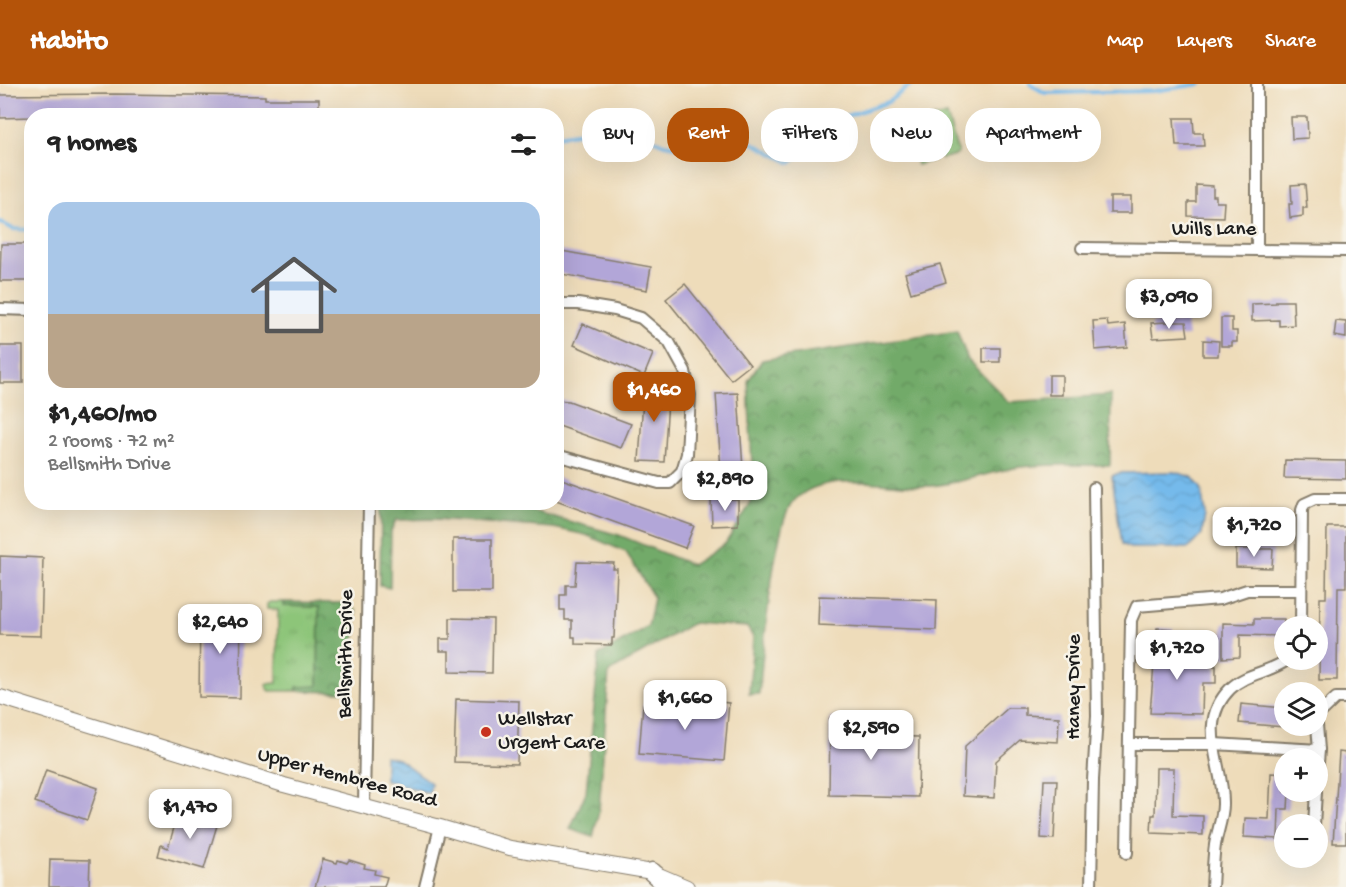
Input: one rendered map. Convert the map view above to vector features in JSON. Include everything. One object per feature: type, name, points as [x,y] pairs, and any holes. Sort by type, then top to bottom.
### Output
[{"type":"highway","points":[[652,872],[669,887]]},
{"type":"street","points":[[1257,84],[1257,250]]},
{"type":"street","name":"Wills Lane","points":[[1082,248],[1346,251]]},
{"type":"street","points":[[564,304],[615,310],[641,318],[669,342],[685,371],[690,395],[687,454],[682,471],[670,483],[659,483],[564,457]]},
{"type":"street","points":[[0,309],[24,310]]},
{"type":"street","name":"Haney Drive","points":[[1091,887],[1097,716],[1094,488]]},
{"type":"street","points":[[1301,616],[1302,510],[1304,504],[1315,499],[1346,499]]},
{"type":"street","name":"Bellsmith Drive","points":[[364,806],[369,510]]},
{"type":"street","points":[[1127,853],[1131,620],[1137,606],[1220,599],[1247,590],[1301,590]]},
{"type":"street","points":[[1212,887],[1215,846],[1223,804],[1212,728],[1215,714],[1228,691],[1247,677],[1274,667]]},
{"type":"street","name":"Upper Hembree Road","points":[[0,697],[284,785],[440,826],[510,848],[652,872],[687,887]]},
{"type":"street","points":[[1328,706],[1336,698],[1346,698]]},
{"type":"street","points":[[1130,744],[1214,744],[1284,748]]},
{"type":"street","points":[[425,887],[440,826]]},
{"type":"green space","points":[[953,136],[958,154],[953,155]]},
{"type":"green space","points":[[957,331],[968,360],[1009,402],[1111,395],[1110,465],[1025,466],[929,486],[839,482],[806,491],[793,502],[786,515],[780,536],[766,623],[759,694],[749,694],[753,637],[747,627],[693,623],[609,672],[599,811],[593,837],[570,829],[586,792],[599,655],[648,626],[654,598],[626,552],[586,535],[554,528],[437,519],[396,520],[391,531],[390,588],[380,586],[381,510],[529,510],[619,535],[692,565],[725,544],[751,503],[752,466],[748,381],[762,360]]},
{"type":"green space","points":[[284,602],[284,606],[319,607],[318,687],[298,687],[297,691],[270,691],[267,688],[266,684],[277,683],[278,610],[267,609],[267,604]]},
{"type":"green space","points":[[284,602],[346,603],[356,611],[353,686],[350,690],[344,692],[297,691],[297,687],[318,686],[319,607],[284,606]]},
{"type":"water","points":[[1174,472],[1192,477],[1201,488],[1205,515],[1202,534],[1189,548],[1130,548],[1122,544],[1112,476],[1119,473]]},
{"type":"water","points":[[385,756],[398,759],[431,783],[429,793],[385,780]]},
{"type":"building","points":[[0,95],[265,96],[265,99],[319,99],[319,108],[24,108],[24,117],[0,118]]},
{"type":"building","points":[[1291,117],[1307,117],[1308,138],[1292,139]]},
{"type":"building","points":[[1174,118],[1193,118],[1194,133],[1203,133],[1204,146],[1176,146]]},
{"type":"building","points":[[1305,184],[1307,208],[1303,208],[1303,216],[1290,218],[1291,185]]},
{"type":"building","points":[[1196,185],[1213,186],[1213,196],[1216,196],[1216,202],[1224,202],[1223,217],[1188,216],[1188,202],[1196,202]]},
{"type":"building","points":[[1110,197],[1131,197],[1131,213],[1110,213]]},
{"type":"building","points":[[1,244],[24,244],[24,281],[0,281]]},
{"type":"building","points":[[564,251],[651,267],[647,290],[564,274]]},
{"type":"building","points":[[940,264],[946,282],[911,293],[905,273]]},
{"type":"building","points":[[685,284],[750,365],[731,380],[666,299]]},
{"type":"building","points":[[1276,301],[1293,301],[1294,325],[1279,326],[1279,320],[1252,321],[1252,304],[1276,303]]},
{"type":"building","points":[[1221,318],[1232,318],[1232,331],[1237,331],[1237,342],[1232,342],[1232,346],[1221,346]]},
{"type":"building","points":[[1107,320],[1108,326],[1125,324],[1127,347],[1095,350],[1093,321]]},
{"type":"building","points":[[1336,321],[1346,322],[1346,338],[1334,336]]},
{"type":"building","points":[[1186,322],[1188,336],[1153,338],[1151,323]]},
{"type":"building","points":[[583,324],[653,354],[644,376],[574,345]]},
{"type":"building","points":[[1203,340],[1219,341],[1218,356],[1203,356]]},
{"type":"building","points":[[0,346],[23,346],[23,383],[0,383]]},
{"type":"building","points":[[983,348],[1000,348],[1000,362],[983,362]]},
{"type":"building","points":[[1049,375],[1062,375],[1062,395],[1049,395]]},
{"type":"building","points":[[644,383],[669,385],[664,462],[639,461]]},
{"type":"building","points":[[738,393],[743,469],[721,470],[716,394]]},
{"type":"building","points":[[564,401],[631,424],[621,448],[564,428]]},
{"type":"building","points":[[1285,460],[1346,461],[1346,479],[1284,478]]},
{"type":"building","points":[[564,480],[694,526],[685,548],[564,504]]},
{"type":"building","points":[[711,499],[738,499],[738,525],[712,526]]},
{"type":"building","points":[[1327,527],[1346,527],[1346,587],[1338,587],[1337,680],[1319,680],[1319,670],[1328,670],[1328,616],[1320,616],[1320,598],[1326,598]]},
{"type":"building","points":[[453,539],[492,539],[492,592],[453,592]]},
{"type":"building","points":[[1236,549],[1273,549],[1272,568],[1236,567]]},
{"type":"building","points":[[0,556],[43,558],[41,636],[0,635]]},
{"type":"building","points":[[577,562],[614,563],[613,569],[617,569],[612,645],[575,644],[575,637],[572,637],[572,620],[565,620],[565,610],[560,610],[560,595],[566,595],[566,585],[575,585]]},
{"type":"building","points":[[819,596],[937,600],[936,630],[818,625]]},
{"type":"building","points":[[200,612],[241,612],[240,698],[199,697]]},
{"type":"building","points":[[450,618],[493,619],[492,673],[449,672],[449,651],[440,651],[440,639],[450,639]]},
{"type":"building","points":[[1254,619],[1274,619],[1274,636],[1240,635],[1240,657],[1223,658],[1223,623],[1254,624]]},
{"type":"building","points":[[1157,628],[1173,629],[1171,664],[1216,666],[1216,683],[1203,683],[1202,714],[1150,713]]},
{"type":"building","name":"Wellstar Urgent Care","points":[[456,699],[519,701],[517,764],[454,762]]},
{"type":"building","points":[[690,699],[729,703],[724,761],[639,754],[643,704],[689,708]]},
{"type":"building","points":[[1241,704],[1274,707],[1274,726],[1239,723]]},
{"type":"building","points":[[1008,708],[1025,708],[1025,715],[1059,717],[1058,742],[1020,740],[996,761],[994,798],[963,796],[965,746]]},
{"type":"building","points":[[830,718],[870,718],[870,736],[919,737],[918,797],[829,795]]},
{"type":"building","points":[[1339,752],[1346,753],[1346,843],[1333,843]]},
{"type":"building","points":[[1156,768],[1174,768],[1173,815],[1203,816],[1203,835],[1151,833],[1152,815],[1155,815]]},
{"type":"building","points":[[46,770],[98,788],[87,820],[35,802]]},
{"type":"building","points":[[1271,773],[1274,773],[1274,802],[1288,802],[1288,809],[1279,809],[1279,814],[1274,814],[1274,839],[1244,837],[1245,818],[1269,819]]},
{"type":"building","points":[[1044,780],[1057,780],[1054,839],[1041,838]]},
{"type":"building","points":[[179,811],[218,822],[204,869],[158,856],[161,845],[168,848]]},
{"type":"building","points":[[50,859],[90,860],[89,887],[49,887]]},
{"type":"building","points":[[323,859],[337,863],[338,860],[347,863],[349,860],[365,865],[364,868],[375,870],[374,874],[387,877],[384,887],[315,887]]},
{"type":"waterway","points":[[564,135],[596,130],[639,133],[664,144],[715,153],[751,142],[791,163],[835,120],[888,102],[912,84]]},
{"type":"waterway","points":[[1030,84],[1045,93],[1153,91],[1201,84]]},
{"type":"waterway","points":[[0,222],[13,229],[24,230]]},
{"type":"place","name":"Wellstar Urgent Care","points":[[486,732]]}]
